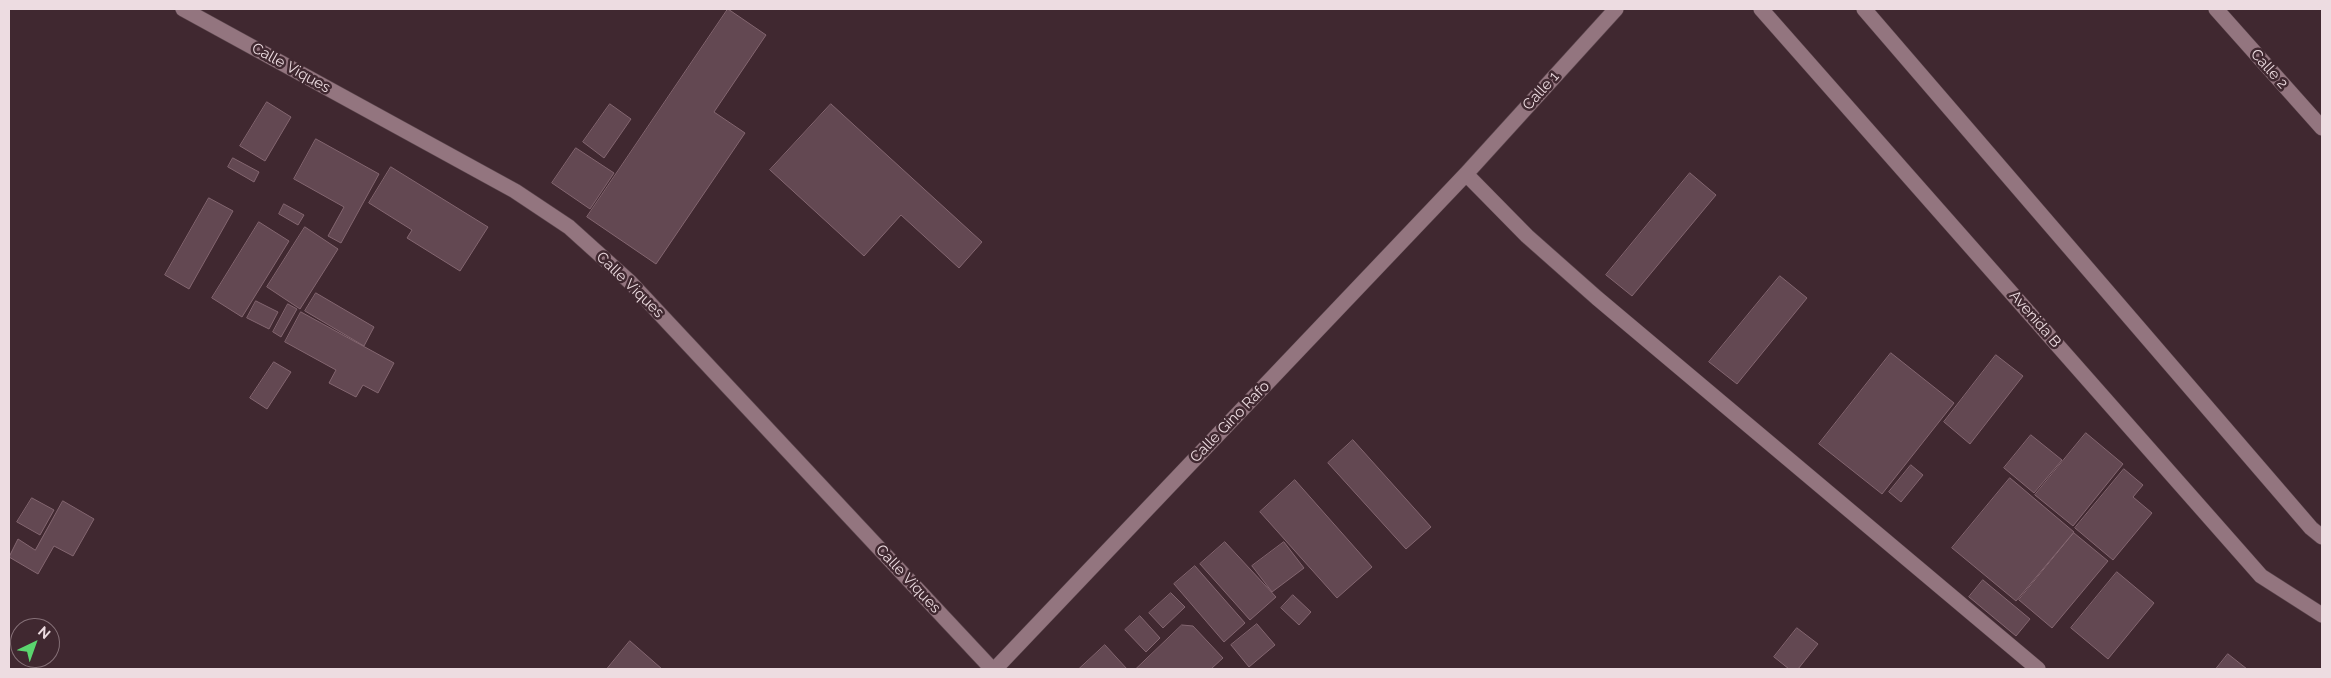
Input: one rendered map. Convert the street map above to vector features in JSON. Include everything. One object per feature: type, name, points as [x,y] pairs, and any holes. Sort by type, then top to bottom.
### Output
[{"type":"street","name":"Calle Viques","points":[[183,9],[516,191],[569,227],[630,282],[993,669]]},
{"type":"street","name":"Calle 1","points":[[1466,174],[1616,9]]},
{"type":"street","name":"Avenida B","points":[[1761,9],[2261,576],[2322,615]]},
{"type":"street","points":[[1864,9],[2311,528],[2322,537]]},
{"type":"street","name":"Calle 2","points":[[2216,9],[2322,128]]},
{"type":"street","name":"Calle Gino Rafo","points":[[993,669],[1466,174]]},
{"type":"street","points":[[1466,174],[1527,236],[1596,298],[2038,669]]},
{"type":"building","points":[[728,9],[766,35],[714,112],[745,133],[656,264],[587,217]]},
{"type":"building","points":[[267,102],[291,117],[265,161],[240,146]]},
{"type":"building","points":[[610,104],[631,119],[604,158],[583,142]]},
{"type":"building","points":[[831,104],[982,242],[959,268],[901,215],[864,256],[770,170]]},
{"type":"building","points":[[316,139],[379,174],[341,243],[328,236],[344,207],[294,179]]},
{"type":"building","points":[[576,148],[614,173],[590,209],[552,183]]},
{"type":"building","points":[[233,158],[259,172],[254,182],[228,167]]},
{"type":"building","points":[[391,167],[488,227],[460,271],[407,238],[412,230],[369,203]]},
{"type":"building","points":[[1690,173],[1716,195],[1632,296],[1606,275]]},
{"type":"building","points":[[209,198],[233,211],[189,289],[165,275]]},
{"type":"building","points":[[284,204],[304,215],[298,225],[279,214]]},
{"type":"building","points":[[259,222],[289,241],[242,317],[212,298]]},
{"type":"building","points":[[305,227],[338,249],[300,309],[267,287]]},
{"type":"building","points":[[1780,276],[1807,298],[1737,384],[1709,362]]},
{"type":"building","points":[[316,293],[374,327],[364,346],[305,311]]},
{"type":"building","points":[[256,301],[278,312],[269,329],[247,318]]},
{"type":"building","points":[[288,304],[297,309],[281,337],[273,332]]},
{"type":"building","points":[[301,312],[394,363],[378,393],[363,385],[356,397],[329,383],[336,370],[285,342]]},
{"type":"building","points":[[1891,353],[1954,403],[1882,494],[1819,444]]},
{"type":"building","points":[[1996,355],[2023,376],[1970,444],[1944,422]]},
{"type":"building","points":[[274,362],[291,372],[267,409],[250,398]]},
{"type":"building","points":[[2086,433],[2123,464],[2073,526],[2035,495]]},
{"type":"building","points":[[2031,435],[2062,460],[2034,493],[2004,468]]},
{"type":"building","points":[[1353,440],[1431,527],[1406,549],[1328,463]]},
{"type":"building","points":[[1911,465],[1923,475],[1901,502],[1889,492]]},
{"type":"building","points":[[2124,469],[2143,485],[2133,497],[2152,513],[2113,560],[2075,528]]},
{"type":"building","points":[[2010,478],[2074,532],[2016,601],[1952,548]]},
{"type":"building","points":[[1295,480],[1372,567],[1337,598],[1260,512]]},
{"type":"building","points":[[32,498],[54,510],[40,535],[17,522]]},
{"type":"building","points":[[63,501],[94,519],[73,556],[54,546],[38,574],[9,557],[18,539],[35,550]]},
{"type":"building","points":[[2074,533],[2108,561],[2052,628],[2019,600]]},
{"type":"building","points":[[1225,542],[1276,597],[1250,620],[1200,564]]},
{"type":"building","points":[[1284,542],[1304,568],[1272,592],[1252,566]]},
{"type":"building","points":[[1195,566],[1245,623],[1224,642],[1174,584]]},
{"type":"building","points":[[2117,572],[2154,603],[2108,659],[2071,628]]},
{"type":"building","points":[[1983,580],[2030,619],[2016,636],[1969,597]]},
{"type":"building","points":[[1171,593],[1185,607],[1163,628],[1149,613]]},
{"type":"building","points":[[1293,595],[1311,612],[1299,625],[1281,608]]},
{"type":"building","points":[[1140,616],[1160,638],[1146,652],[1125,630]]},
{"type":"building","points":[[1257,624],[1275,645],[1249,667],[1231,645]]},
{"type":"building","points":[[1182,625],[1193,626],[1223,658],[1211,669],[1136,669]]},
{"type":"building","points":[[1797,628],[1818,644],[1798,669],[1789,669],[1774,657]]},
{"type":"building","points":[[630,641],[662,669],[607,669]]},
{"type":"building","points":[[1105,645],[1127,669],[1079,669]]},
{"type":"building","points":[[2228,654],[2247,669],[2216,669]]}]
